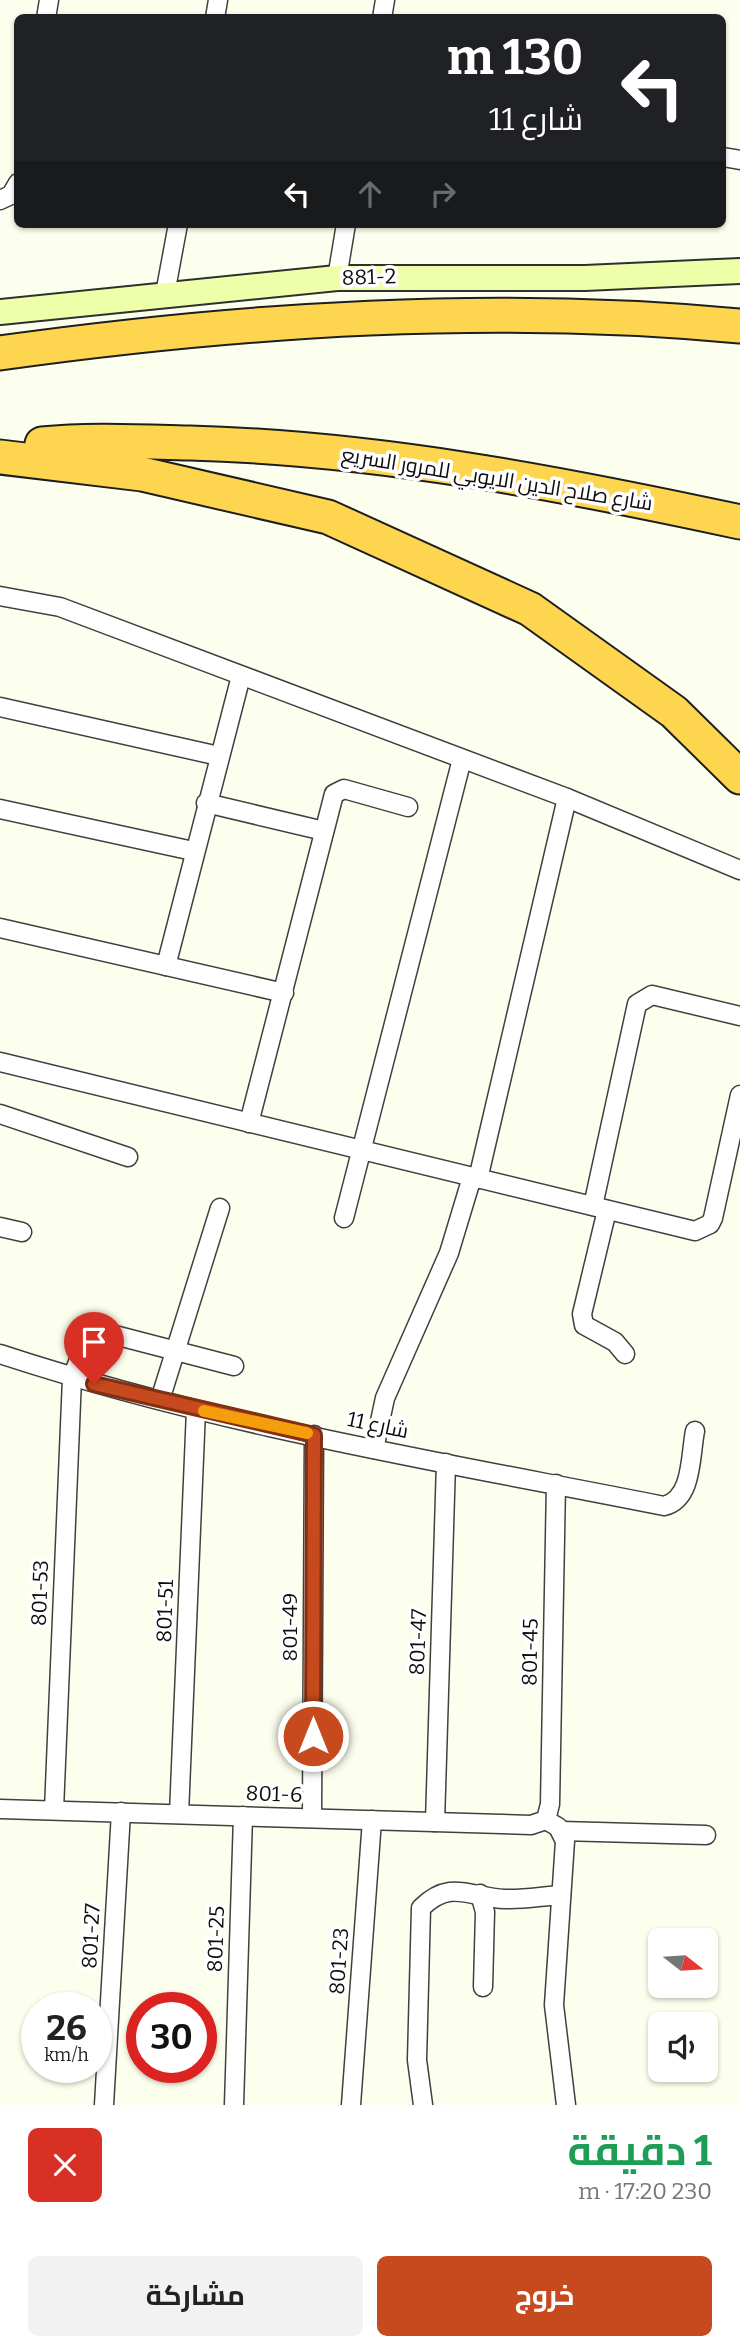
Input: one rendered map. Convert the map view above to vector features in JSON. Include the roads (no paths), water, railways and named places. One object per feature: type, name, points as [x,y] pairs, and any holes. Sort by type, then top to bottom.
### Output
[{"type":"highway","points":[[0,353],[300,322],[461,315],[740,314]]},
{"type":"highway","points":[[622,316],[740,326]]},
{"type":"highway","name":"شارع صلاح الدين الايوبي للمرور السريع","points":[[0,449],[94,442],[275,447],[394,459],[578,489],[740,522]]},
{"type":"highway","points":[[0,457],[142,474],[328,517],[530,609],[674,712],[740,777]]},
{"type":"street","points":[[165,294],[177,228]]},
{"type":"street","points":[[337,278],[345,228]]},
{"type":"street","name":"881-2","points":[[0,312],[337,278],[585,278],[740,271]]},
{"type":"street","points":[[0,596],[60,607],[567,798],[740,870]]},
{"type":"street","points":[[166,966],[193,851],[241,676]]},
{"type":"street","points":[[0,708],[219,756]]},
{"type":"street","points":[[344,1218],[462,759]]},
{"type":"street","points":[[249,1123],[334,794],[340,790],[408,807]]},
{"type":"street","points":[[374,1448],[385,1398],[449,1253],[475,1178],[567,798]]},
{"type":"street","points":[[206,803],[324,831]]},
{"type":"street","points":[[0,809],[193,851]]},
{"type":"street","points":[[0,928],[284,992]]},
{"type":"street","points":[[625,1354],[615,1342],[584,1325],[582,1314],[637,1004],[652,995],[740,1016]]},
{"type":"street","points":[[0,1062],[695,1230],[709,1224],[740,1095]]},
{"type":"street","points":[[0,1114],[128,1157]]},
{"type":"street","points":[[160,1401],[220,1208]]},
{"type":"street","points":[[0,1227],[22,1232]]},
{"type":"street","points":[[72,1378],[94,1334],[103,1332],[234,1366]]},
{"type":"street","name":"شارع 11","points":[[0,1354],[72,1378],[196,1410],[664,1506],[675,1503],[684,1492],[695,1431]]},
{"type":"street","name":"801-53","points":[[54,1810],[72,1378]]},
{"type":"street","name":"801-51","points":[[179,1814],[196,1410]]},
{"type":"street","name":"801-49","points":[[312,1818],[314,1435]]},
{"type":"street","name":"801-47","points":[[435,1822],[446,1463]]},
{"type":"street","name":"801-45","points":[[546,1820],[550,1804],[556,1484]]},
{"type":"street","name":"801-6","points":[[0,1809],[531,1825],[546,1820]]},
{"type":"street","name":"801-27","points":[[104,2105],[121,1812]]},
{"type":"street","name":"801-25","points":[[233,2105],[243,1816]]},
{"type":"street","name":"801-23","points":[[351,2105],[372,1820]]},
{"type":"street","points":[[546,1820],[561,1831],[706,1835]]},
{"type":"street","points":[[561,1831],[565,1846],[554,2015],[566,2105]]},
{"type":"street","points":[[423,2105],[417,2060],[421,1908],[433,1896],[454,1890],[504,1899],[561,1895]]},
{"type":"street","points":[[480,1894],[485,1912],[483,1987]]}]
